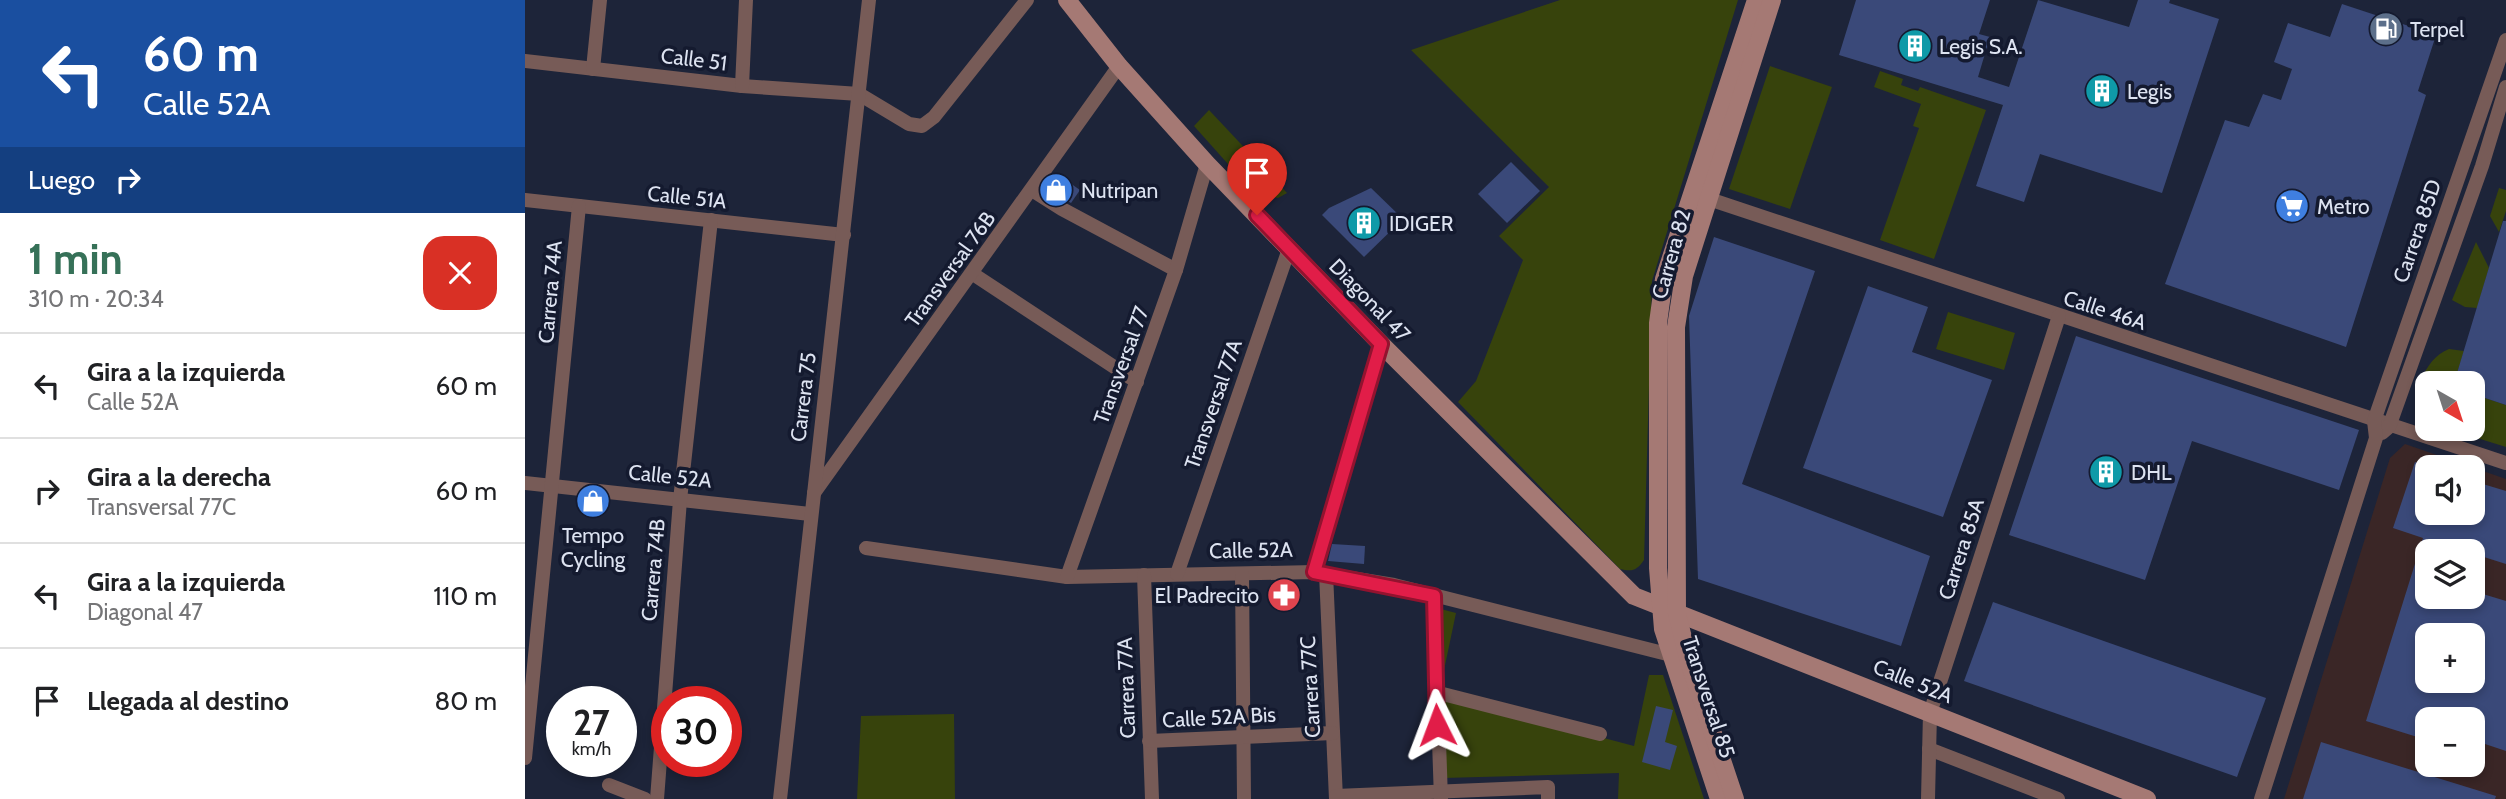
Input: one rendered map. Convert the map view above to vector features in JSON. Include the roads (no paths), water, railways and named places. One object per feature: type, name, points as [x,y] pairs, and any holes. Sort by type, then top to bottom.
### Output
[{"type":"street","points":[[593,69],[600,0]]},
{"type":"street","points":[[742,86],[746,0]]},
{"type":"street","name":"Carrera 75","points":[[780,799],[869,0]]},
{"type":"street","points":[[859,94],[909,124],[922,126],[934,117],[1027,0]]},
{"type":"street","name":"Diagonal 47","points":[[1067,0],[1119,66],[1207,164],[1381,344],[1624,589],[1644,602],[1669,611]]},
{"type":"street","name":"Carrera 82","points":[[1669,611],[1658,323],[1664,279],[1756,0]]},
{"type":"street","name":"Carrera 82","points":[[1669,611],[1679,296],[1772,0]]},
{"type":"street","name":"Carrera 85D","points":[[2261,799],[2376,438],[2374,421],[2506,40]]},
{"type":"street","name":"Calle 51","points":[[525,61],[742,86],[859,94]]},
{"type":"street","name":"Transversal 76B","points":[[813,494],[973,274],[1119,66]]},
{"type":"street","name":"Carrera 85D","points":[[2389,427],[2482,166],[2506,87]]},
{"type":"street","name":"Transversal 77","points":[[1067,577],[1176,270],[1207,164]]},
{"type":"street","points":[[1032,190],[1176,270]]},
{"type":"street","name":"Calle 46A","points":[[1693,193],[2389,427],[2506,463]]},
{"type":"street","name":"Calle 51A","points":[[525,200],[844,235]]},
{"type":"street","name":"Carrera 74A","points":[[525,756],[579,206]]},
{"type":"street","name":"Carrera 74B","points":[[657,799],[680,500],[711,220]]},
{"type":"street","name":"Transversal 77A","points":[[1177,574],[1289,248]]},
{"type":"street","points":[[973,274],[1137,382]]},
{"type":"street","name":"Carrera 85A","points":[[1928,799],[1930,713],[2059,316]]},
{"type":"street","name":"Carrera 77C","points":[[1336,798],[1320,573],[1381,344]]},
{"type":"street","points":[[2376,438],[2389,427]]},
{"type":"street","name":"Calle 52A","points":[[525,483],[810,514]]},
{"type":"street","name":"Calle 52A","points":[[866,548],[1067,577],[1320,573],[1434,596],[1671,654]]},
{"type":"street","points":[[1242,574],[1244,799]]},
{"type":"street","name":"Carrera 77A","points":[[1144,575],[1152,799]]},
{"type":"street","points":[[1434,596],[1435,692],[1441,795]]},
{"type":"street","name":"Transversal 85","points":[[1669,611],[1671,654],[1719,799]]},
{"type":"street","name":"Transversal 85","points":[[1669,611],[1735,799]]},
{"type":"street","name":"Calle 52A","points":[[1669,611],[1930,713],[2122,794],[2147,799]]},
{"type":"street","points":[[1435,692],[1600,734]]},
{"type":"street","name":"Calle 52A Bis","points":[[1149,741],[1333,733]]},
{"type":"street","points":[[1929,749],[2058,799]]},
{"type":"street","points":[[609,785],[645,799]]},
{"type":"street","points":[[1336,798],[1515,794],[1548,787],[1548,799]]},
{"type":"place","name":"Terpel","points":[[2386,29]]},
{"type":"place","name":"Legis S.A.","points":[[1915,46]]},
{"type":"place","name":"Legis","points":[[2102,91]]},
{"type":"place","name":"Nutripan","points":[[1056,190]]},
{"type":"place","name":"Metro","points":[[2292,206]]},
{"type":"place","name":"IDIGER","points":[[1364,223]]},
{"type":"place","name":"DHL","points":[[2106,472]]},
{"type":"place","name":"Tempo Cycling","points":[[593,501]]},
{"type":"place","name":"El Padrecito","points":[[1284,595]]}]
